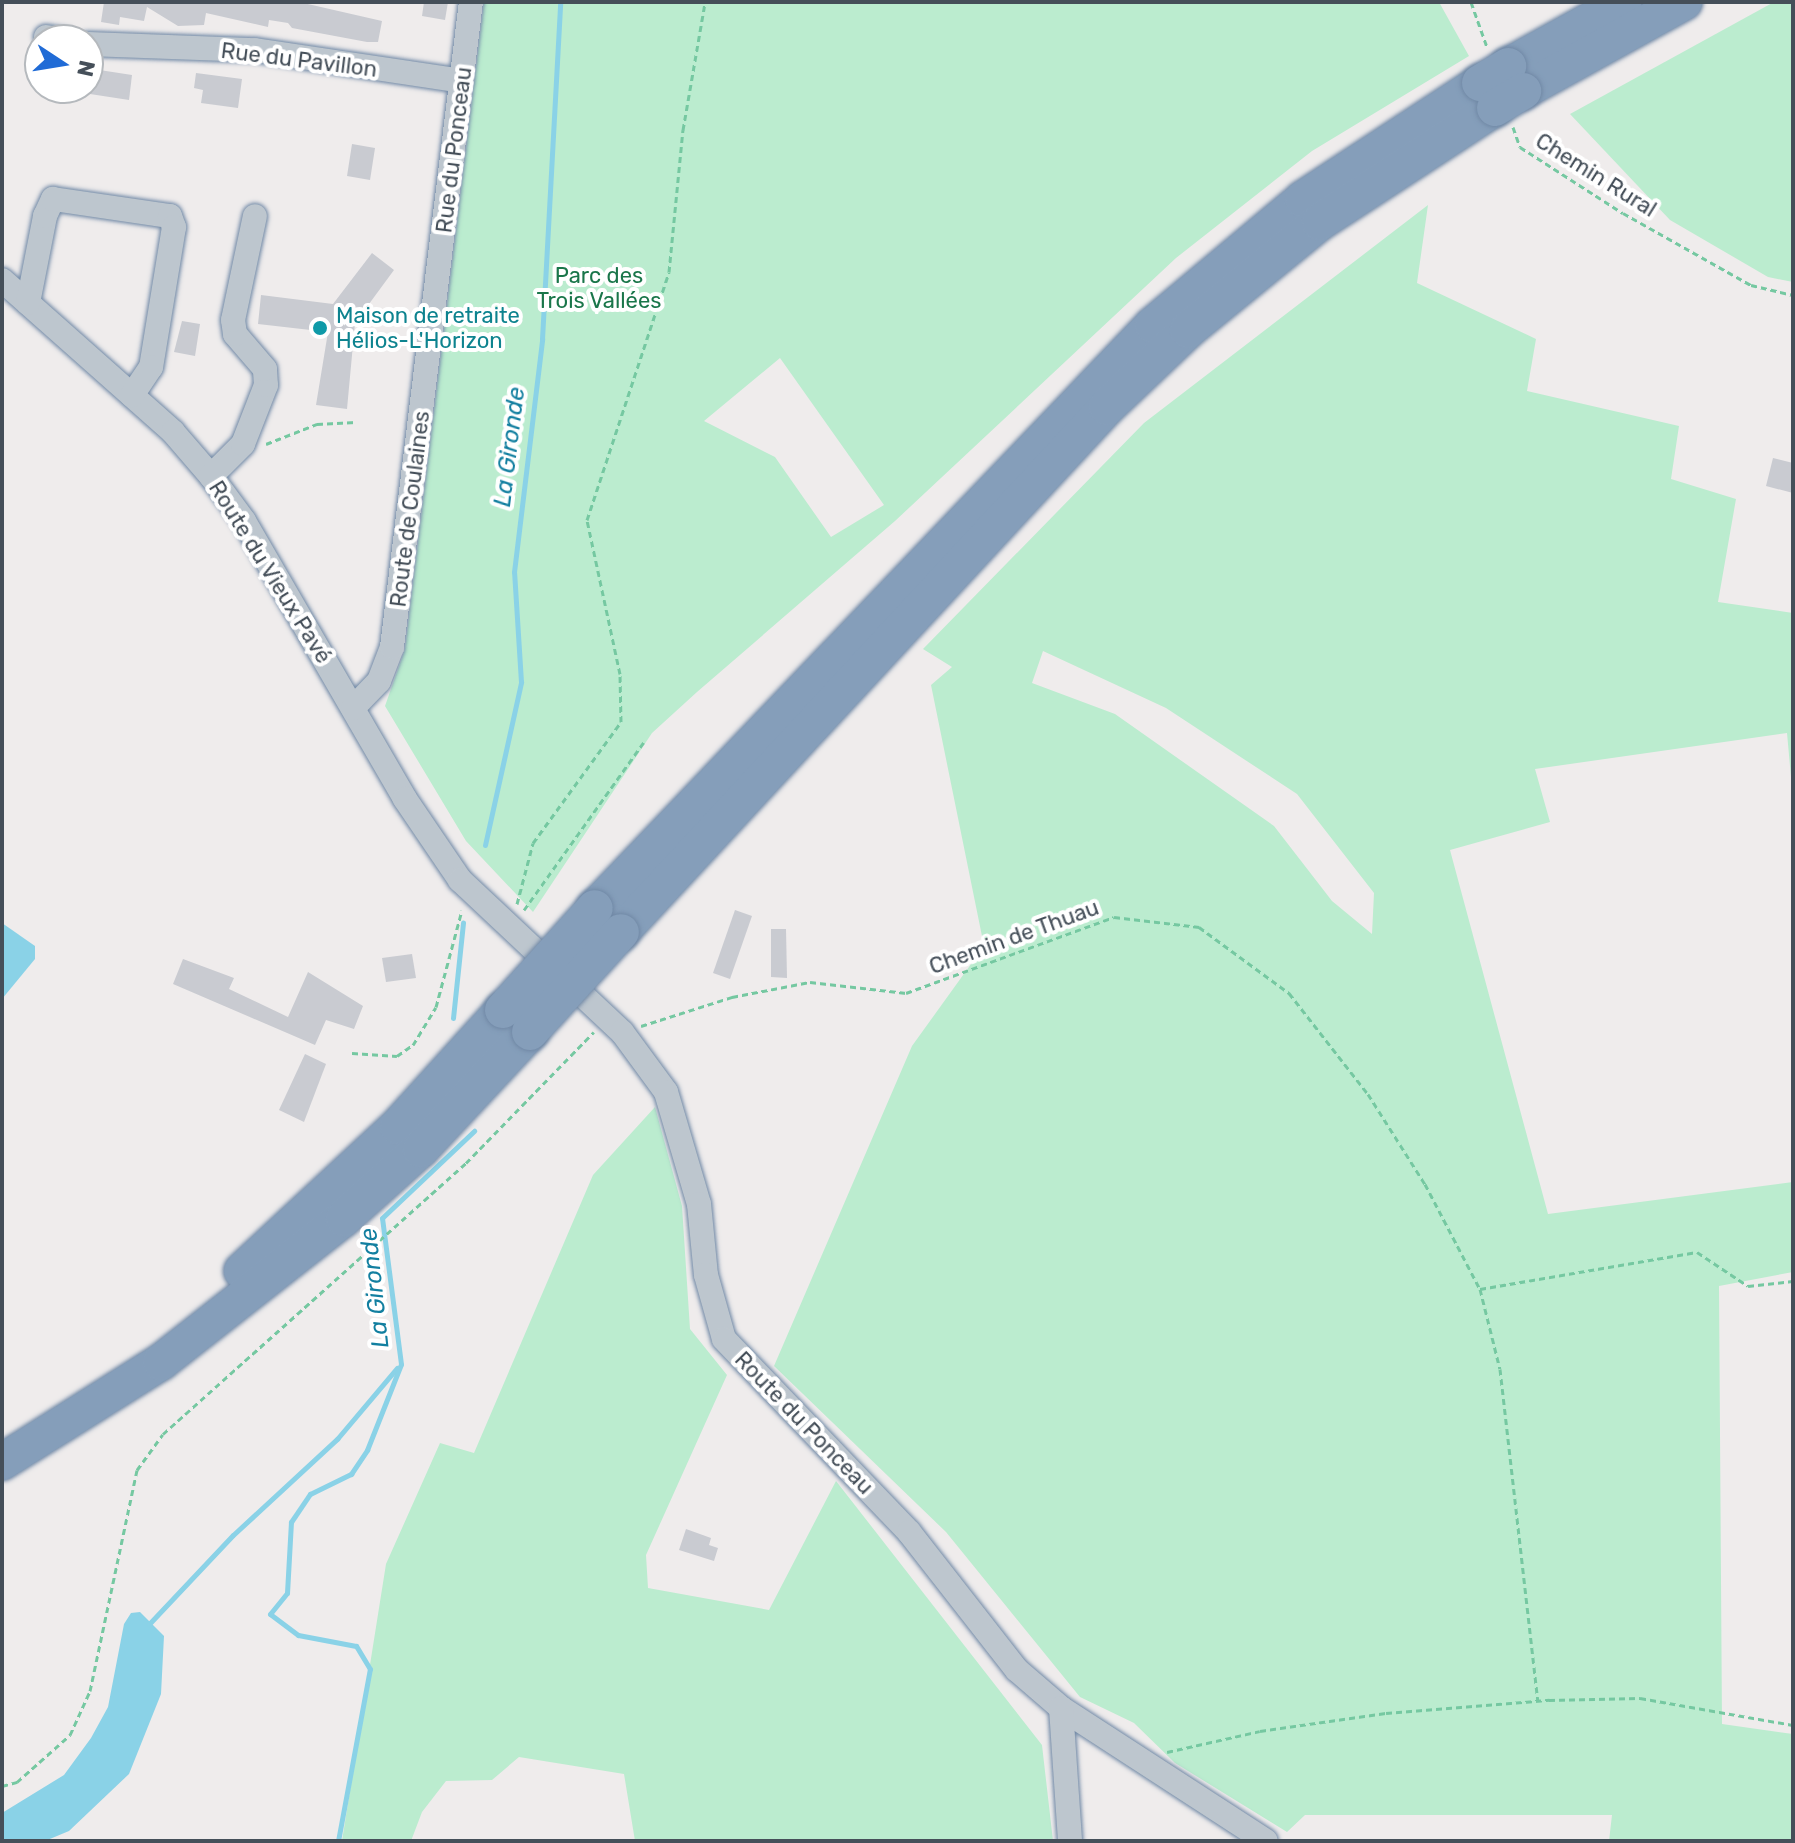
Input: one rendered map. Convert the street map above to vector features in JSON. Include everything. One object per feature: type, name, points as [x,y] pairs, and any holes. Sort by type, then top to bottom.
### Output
[{"type":"highway","points":[[2,1462],[161,1362],[344,1218],[421,1149],[516,1021],[608,920],[1107,407],[1188,330],[1320,222],[1501,86],[1624,2]]},
{"type":"highway","points":[[1501,86],[1684,2]]},
{"type":"highway","points":[[2,1434],[148,1341],[246,1268],[516,1021]]},
{"type":"street","name":"Rue du Ponceau","points":[[436,298],[471,2]]},
{"type":"street","name":"Rue du Pavillon","points":[[104,45],[255,50],[462,81]]},
{"type":"street","points":[[28,303],[45,216],[53,199],[170,216],[174,227],[151,367],[132,395]]},
{"type":"street","points":[[211,476],[243,444],[266,385],[265,369],[235,334],[233,320],[255,216]]},
{"type":"street","name":"Route du Vieux Pavé","points":[[2,280],[132,395],[211,476],[244,521],[353,708]]},
{"type":"street","name":"Route de Coulaines","points":[[353,708],[379,681],[392,647],[436,298]]},
{"type":"street","name":"Route du Ponceau","points":[[353,708],[405,799],[467,887],[614,1024],[666,1092],[685,1147],[713,1310],[724,1339],[899,1521],[1017,1670],[1061,1708],[1266,1841]]},
{"type":"street","points":[[1061,1708],[1070,1841]]},
{"type":"path","points":[[510,929],[533,843],[621,722],[620,674],[587,520],[669,272],[683,130],[705,2]]},
{"type":"path","name":"Chemin Rural","points":[[1471,2],[1520,147],[1623,213],[1751,285],[1793,295]]},
{"type":"path","points":[[258,446],[317,424],[356,422]]},
{"type":"path","points":[[510,929],[644,742]]},
{"type":"path","points":[[352,1053],[397,1056],[413,1045],[436,1007],[467,887]]},
{"type":"path","name":"Chemin de Thuau","points":[[614,1024],[810,982],[906,993],[1114,917],[1199,927],[1289,993],[1368,1094],[1425,1184],[1480,1289],[1500,1369],[1538,1701]]},
{"type":"path","points":[[2,1786],[17,1782],[70,1735],[90,1691],[137,1470],[163,1434],[395,1227],[614,1024]]},
{"type":"path","points":[[1480,1289],[1697,1252],[1748,1286],[1793,1281]]},
{"type":"path","points":[[1142,1758],[1260,1731],[1386,1713],[1538,1701],[1640,1698],[1793,1725]]},
{"type":"green space","name":"Parc des Trois Vallées","points":[[484,2],[1439,2],[1469,56],[1312,151],[1176,258],[895,521],[652,733],[533,912],[466,841],[385,706],[405,649]],"holes":[[[780,358],[884,505],[831,537],[775,457],[704,421]]]},
{"type":"green space","points":[[1774,2],[1793,2],[1793,282],[1768,277],[1670,220],[1570,114]]},
{"type":"green space","points":[[1428,205],[1417,283],[1536,339],[1527,391],[1679,426],[1671,479],[1736,499],[1718,602],[1793,613],[1793,799],[1787,733],[1535,769],[1550,822],[1450,850],[1548,1214],[1793,1182],[1793,1272],[1719,1286],[1722,1724],[1793,1734],[1793,1841],[1609,1841],[1612,1815],[1305,1815],[1287,1832],[1175,1763],[1134,1723],[1080,1697],[946,1532],[774,1366],[912,1046],[984,946],[931,685],[952,667],[923,649],[1144,423]],"holes":[[[1043,651],[1166,708],[1297,794],[1374,893],[1372,934],[1332,901],[1274,826],[1115,714],[1032,683]]]},
{"type":"green space","points":[[655,1107],[682,1206],[690,1329],[727,1375],[646,1555],[648,1588],[769,1610],[836,1481],[1042,1745],[1053,1841],[635,1841],[624,1774],[519,1757],[492,1780],[446,1781],[422,1812],[411,1841],[342,1841],[386,1564],[440,1443],[474,1453],[593,1175]]},
{"type":"water","points":[[2,923],[35,946],[35,959],[2,999]]},
{"type":"water","points":[[140,1612],[164,1636],[161,1694],[129,1774],[69,1831],[45,1841],[2,1841],[2,1813],[64,1775],[91,1738],[108,1707],[124,1624],[131,1613]]},
{"type":"building","points":[[104,2],[299,2],[382,21],[378,42],[367,42],[292,28],[288,23],[269,20],[268,27],[206,13],[204,25],[178,26],[147,7],[144,21],[120,17],[119,25],[101,22]]},
{"type":"building","points":[[424,2],[448,2],[445,20],[422,16]]},
{"type":"building","points":[[104,71],[132,75],[129,100],[104,96]]},
{"type":"building","points":[[196,73],[242,79],[238,108],[201,103],[203,90],[194,88]]},
{"type":"building","points":[[352,144],[375,148],[370,180],[347,176]]},
{"type":"building","name":"Maison de retraite Hélios-L'Horizon","points":[[372,253],[394,270],[355,323],[347,409],[316,405],[328,332],[258,324],[261,295],[333,304]]},
{"type":"building","points":[[182,321],[200,324],[195,356],[174,352]]},
{"type":"building","points":[[1773,458],[1793,463],[1793,493],[1766,486]]},
{"type":"building","points":[[735,910],[752,916],[730,979],[713,973]]},
{"type":"building","points":[[771,929],[786,929],[787,978],[771,977]]},
{"type":"building","points":[[412,954],[416,978],[386,982],[382,958]]},
{"type":"building","points":[[183,959],[234,978],[229,989],[288,1017],[308,972],[363,1006],[354,1029],[326,1020],[315,1045],[173,984]]},
{"type":"building","points":[[305,1054],[326,1064],[304,1122],[279,1110]]},
{"type":"building","points":[[686,1529],[711,1538],[709,1545],[718,1548],[714,1561],[679,1550]]},
{"type":"waterway","name":"La Gironde","points":[[485,845],[521,682],[514,572],[542,339],[560,2]]},
{"type":"waterway","name":"La Gironde","points":[[453,1018],[463,923]]},
{"type":"waterway","name":"La Gironde","points":[[338,1841],[370,1669],[356,1646],[298,1635],[270,1614],[287,1593],[291,1522],[310,1494],[351,1474],[367,1450],[401,1364],[382,1218],[474,1131]]},
{"type":"waterway","points":[[149,1624],[233,1535],[337,1439],[397,1368]]},
{"type":"place","name":"Maison de retraite Hélios-L'Horizon","points":[[320,328]]}]
